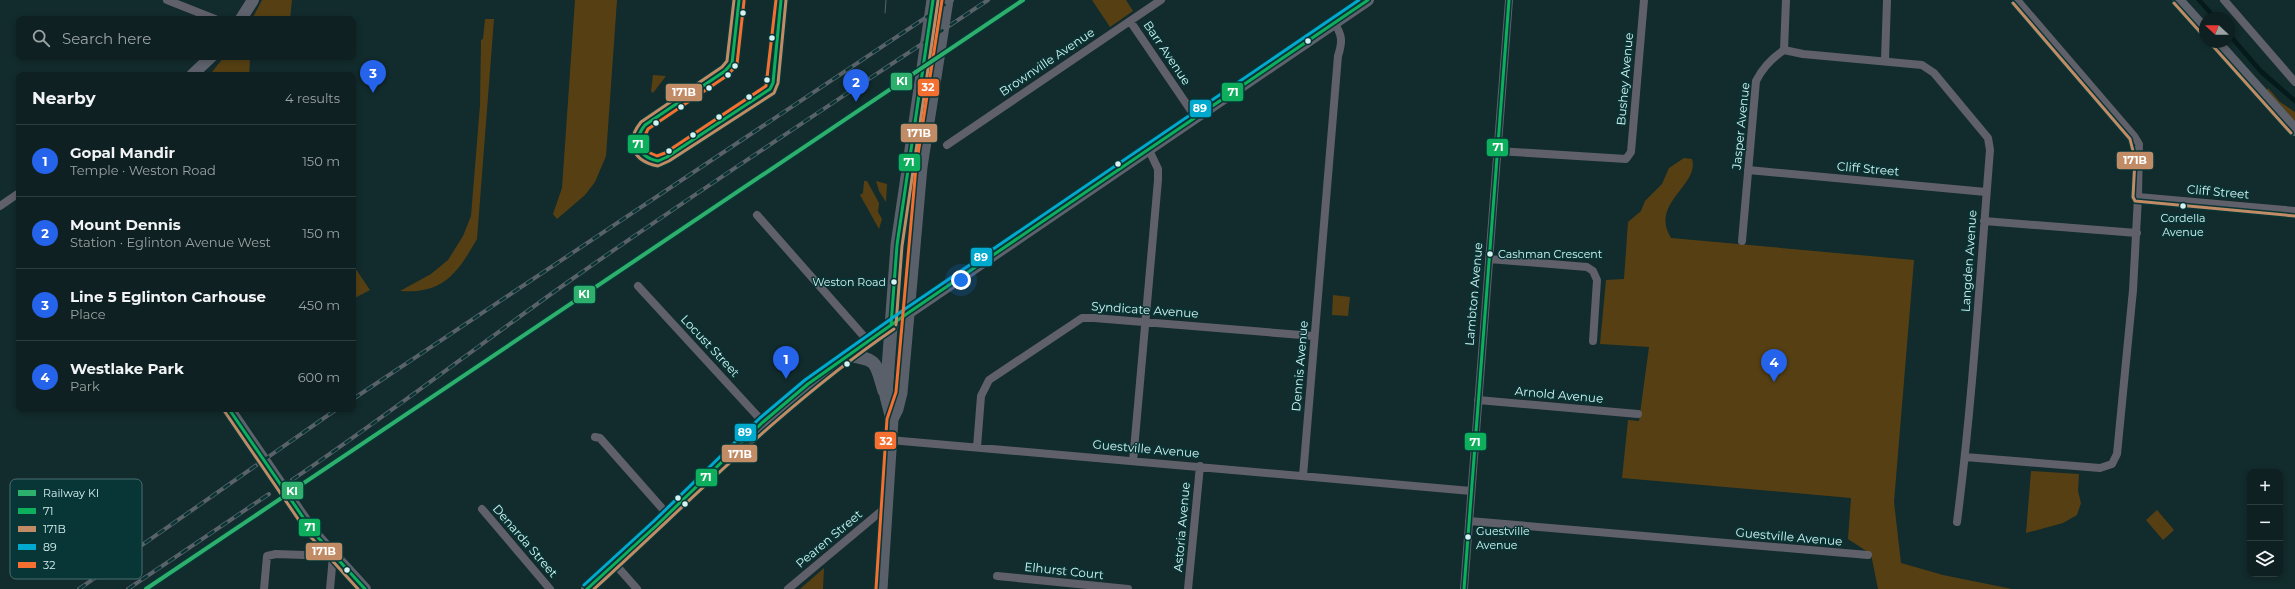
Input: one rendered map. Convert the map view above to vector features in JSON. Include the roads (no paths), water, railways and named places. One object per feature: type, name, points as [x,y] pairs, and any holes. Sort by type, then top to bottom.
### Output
[{"type":"main road","points":[[243,16],[253,0]]},
{"type":"main road","points":[[886,396],[897,245],[933,0]]},
{"type":"main road","points":[[892,418],[897,409],[901,393],[921,167],[947,0]]},
{"type":"main road","points":[[587,589],[668,515],[763,422],[808,384],[908,313],[1368,0]]},
{"type":"main road","points":[[2178,0],[2199,23]]},
{"type":"main road","points":[[2221,48],[2295,130]]},
{"type":"main road","points":[[195,72],[207,60]]},
{"type":"main road","points":[[848,355],[868,358],[873,361],[886,396],[892,418],[885,508],[881,589]]},
{"type":"main road","points":[[231,412],[297,510],[333,556],[365,589]]},
{"type":"street","points":[[167,0],[207,16]]},
{"type":"street","name":"Brownville Avenue","points":[[947,145],[1161,0]]},
{"type":"street","name":"Lambton Avenue","points":[[1464,589],[1509,0]]},
{"type":"street","name":"Bushey Avenue","points":[[1498,151],[1626,160],[1631,152],[1644,0]]},
{"type":"street","points":[[1784,50],[1786,0]]},
{"type":"street","points":[[1885,60],[1887,0]]},
{"type":"street","points":[[1965,457],[2100,468],[2112,464],[2115,461],[2137,233],[2140,155],[2138,144],[2134,136],[2018,0]]},
{"type":"street","points":[[2224,0],[2295,82]]},
{"type":"street","name":"Barr Avenue","points":[[1130,21],[1196,118]]},
{"type":"street","name":"Dennis Avenue","points":[[1303,476],[1338,63],[1342,44],[1341,33],[1334,22]]},
{"type":"street","name":"Langden Avenue","points":[[1784,50],[1803,54],[1885,60],[1922,66],[1934,73],[1988,138],[1990,150],[1965,457],[1957,522]]},
{"type":"street","name":"Jasper Avenue","points":[[1742,241],[1756,81],[1762,69],[1784,50]]},
{"type":"street","points":[[1133,461],[1158,168],[1149,150]]},
{"type":"street","name":"Cliff Street","points":[[1748,170],[1986,192]]},
{"type":"street","points":[[0,206],[16,195]]},
{"type":"street","name":"Cliff Street","points":[[2138,197],[2295,211]]},
{"type":"street","points":[[758,215],[868,341]]},
{"type":"street","points":[[1984,221],[2137,233]]},
{"type":"street","points":[[1489,259],[1587,268],[1593,271],[1597,280],[1593,341]]},
{"type":"street","name":"Locust Street","points":[[638,286],[763,422]]},
{"type":"street","name":"Syndicate Avenue","points":[[977,447],[981,396],[989,380],[1082,318],[1314,336]]},
{"type":"street","name":"Arnold Avenue","points":[[1478,400],[1638,414]]},
{"type":"street","points":[[595,437],[600,438],[668,515]]},
{"type":"street","name":"Guestville Avenue","points":[[890,440],[1200,466],[1471,491]]},
{"type":"street","name":"Astoria Avenue","points":[[1188,589],[1200,466]]},
{"type":"street","name":"Pearen Street","points":[[788,589],[885,508]]},
{"type":"street","name":"Denarda Street","points":[[482,509],[550,589]]},
{"type":"street","name":"Guestville Avenue","points":[[1469,521],[1868,555]]},
{"type":"street","points":[[264,589],[268,556],[276,554],[333,556],[330,589]]},
{"type":"street","points":[[615,564],[637,589]]},
{"type":"street","name":"Elhurst Court","points":[[997,576],[1128,589]]},
{"type":"water","points":[[2196,0],[2202,0],[2213,12],[2207,12]]},
{"type":"water","points":[[2235,38],[2262,69],[2295,98],[2295,104],[2260,74],[2235,45]]},
{"type":"tram line","points":[[885,13],[886,0]]},
{"type":"railway","points":[[356,397],[952,0]]},
{"type":"railway","points":[[292,480],[575,277],[729,172],[988,0]]},
{"type":"railway","points":[[142,545],[333,412]]},
{"type":"railway","points":[[128,589],[269,494]]},
{"type":"railway","points":[[79,589],[93,579]]},
{"type":"rail line","name":"KI","points":[[146,589],[1023,0]]},
{"type":"place","name":"Line 5 Eglinton Carhouse","points":[[373,93]]},
{"type":"place","name":"Mount Dennis","points":[[856,102]]},
{"type":"place","name":"Cordella Avenue","points":[[2183,206]]},
{"type":"place","name":"Cashman Crescent","points":[[1490,254]]},
{"type":"place","name":"Weston Road","points":[[894,282]]},
{"type":"place","name":"Gopal Mandir","points":[[786,379]]},
{"type":"place","name":"Westlake Park","points":[[1774,382]]},
{"type":"place","name":"Guestville Avenue","points":[[1468,537]]}]
